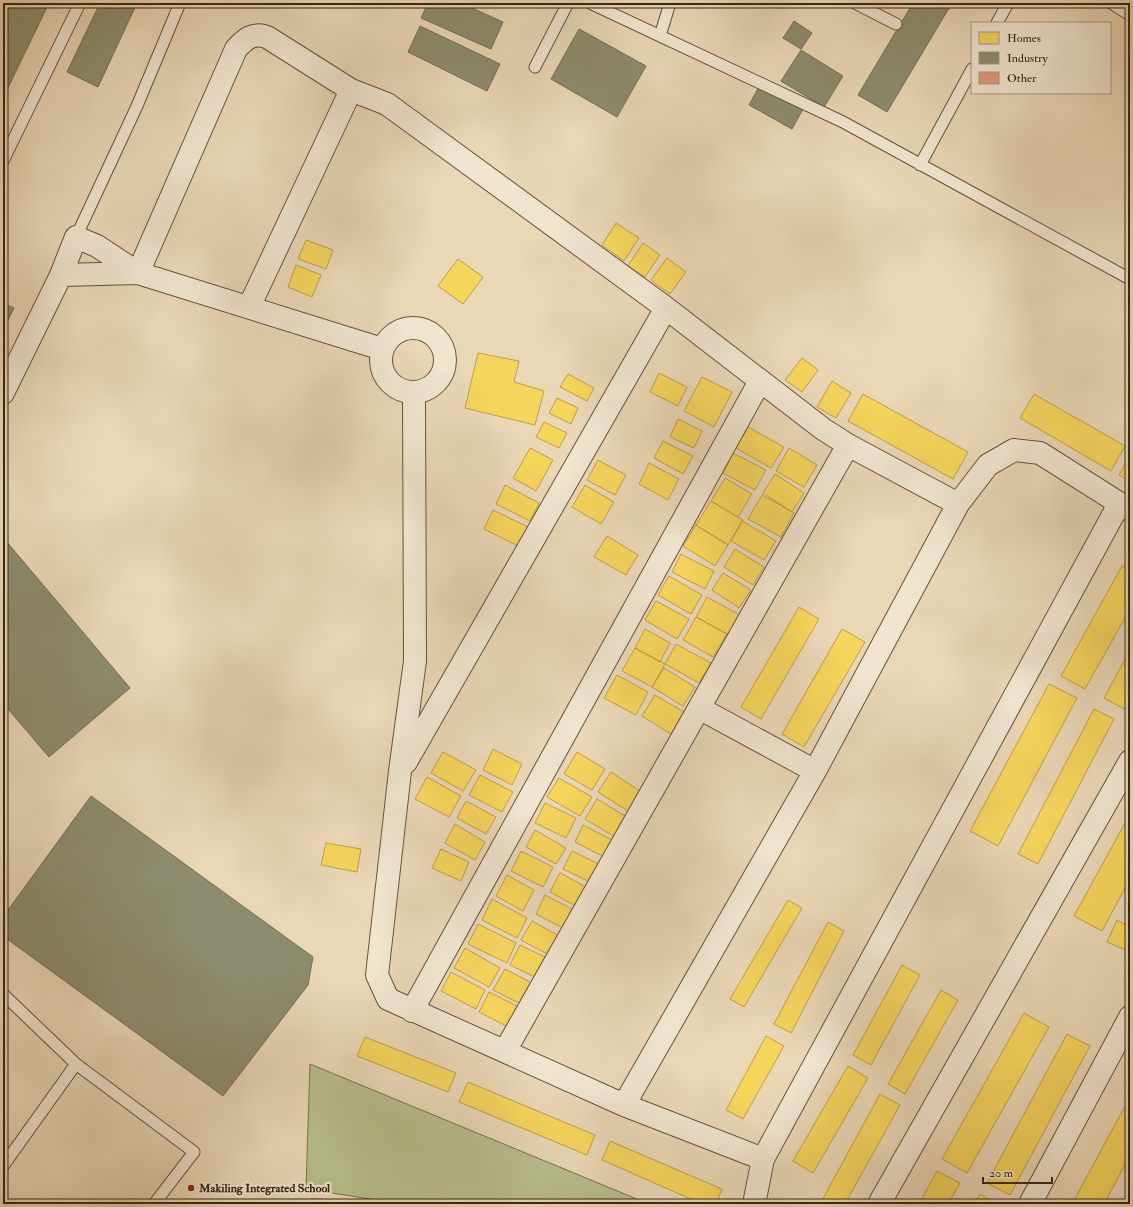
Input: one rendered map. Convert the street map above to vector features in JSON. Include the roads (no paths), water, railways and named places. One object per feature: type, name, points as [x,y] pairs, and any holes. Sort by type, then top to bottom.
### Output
[{"type":"street","points":[[138,273],[236,49],[244,40],[251,36],[260,34],[351,90],[387,104],[666,308],[823,429],[848,445],[958,504]]},
{"type":"street","points":[[249,307],[351,90]]},
{"type":"street","points":[[3,393],[61,275],[76,237],[97,246],[138,273],[382,349]]},
{"type":"street","points":[[61,275],[138,273]]},
{"type":"street","points":[[400,771],[666,308]]},
{"type":"street","points":[[405,328],[427,330],[436,336],[442,345],[445,356],[445,366],[441,376],[434,385],[425,390],[414,392],[404,391],[394,386],[387,379],[382,370],[380,360],[382,349],[387,340],[396,332],[405,328]]},
{"type":"street","points":[[412,1011],[760,381]]},
{"type":"street","points":[[414,392],[415,661],[400,771],[377,975],[388,1000],[624,1105],[763,1159]]},
{"type":"street","points":[[505,1051],[848,445]]},
{"type":"street","points":[[624,1105],[814,771],[958,504],[988,465],[1014,450],[1040,453],[1125,507],[763,1159],[754,1204]]},
{"type":"street","points":[[699,708],[814,771]]},
{"type":"street","points":[[879,1204],[1130,761]]},
{"type":"street","points":[[1030,1204],[1127,1030]]},
{"type":"lane","points":[[3,161],[80,3]]},
{"type":"lane","points":[[76,237],[137,106],[180,3]]},
{"type":"lane","points":[[535,67],[568,3]]},
{"type":"lane","points":[[590,3],[842,122],[1130,279]]},
{"type":"lane","points":[[660,36],[670,3]]},
{"type":"lane","points":[[856,3],[896,24]]},
{"type":"lane","points":[[998,22],[1008,3]]},
{"type":"lane","points":[[1111,3],[1130,15]]},
{"type":"lane","points":[[920,165],[971,72]]},
{"type":"lane","points":[[3,994],[76,1064],[194,1152],[154,1204]]},
{"type":"lane","points":[[3,1166],[76,1064]]},
{"type":"place","name":"Makiling Integrated School","points":[[191,1188]]}]
